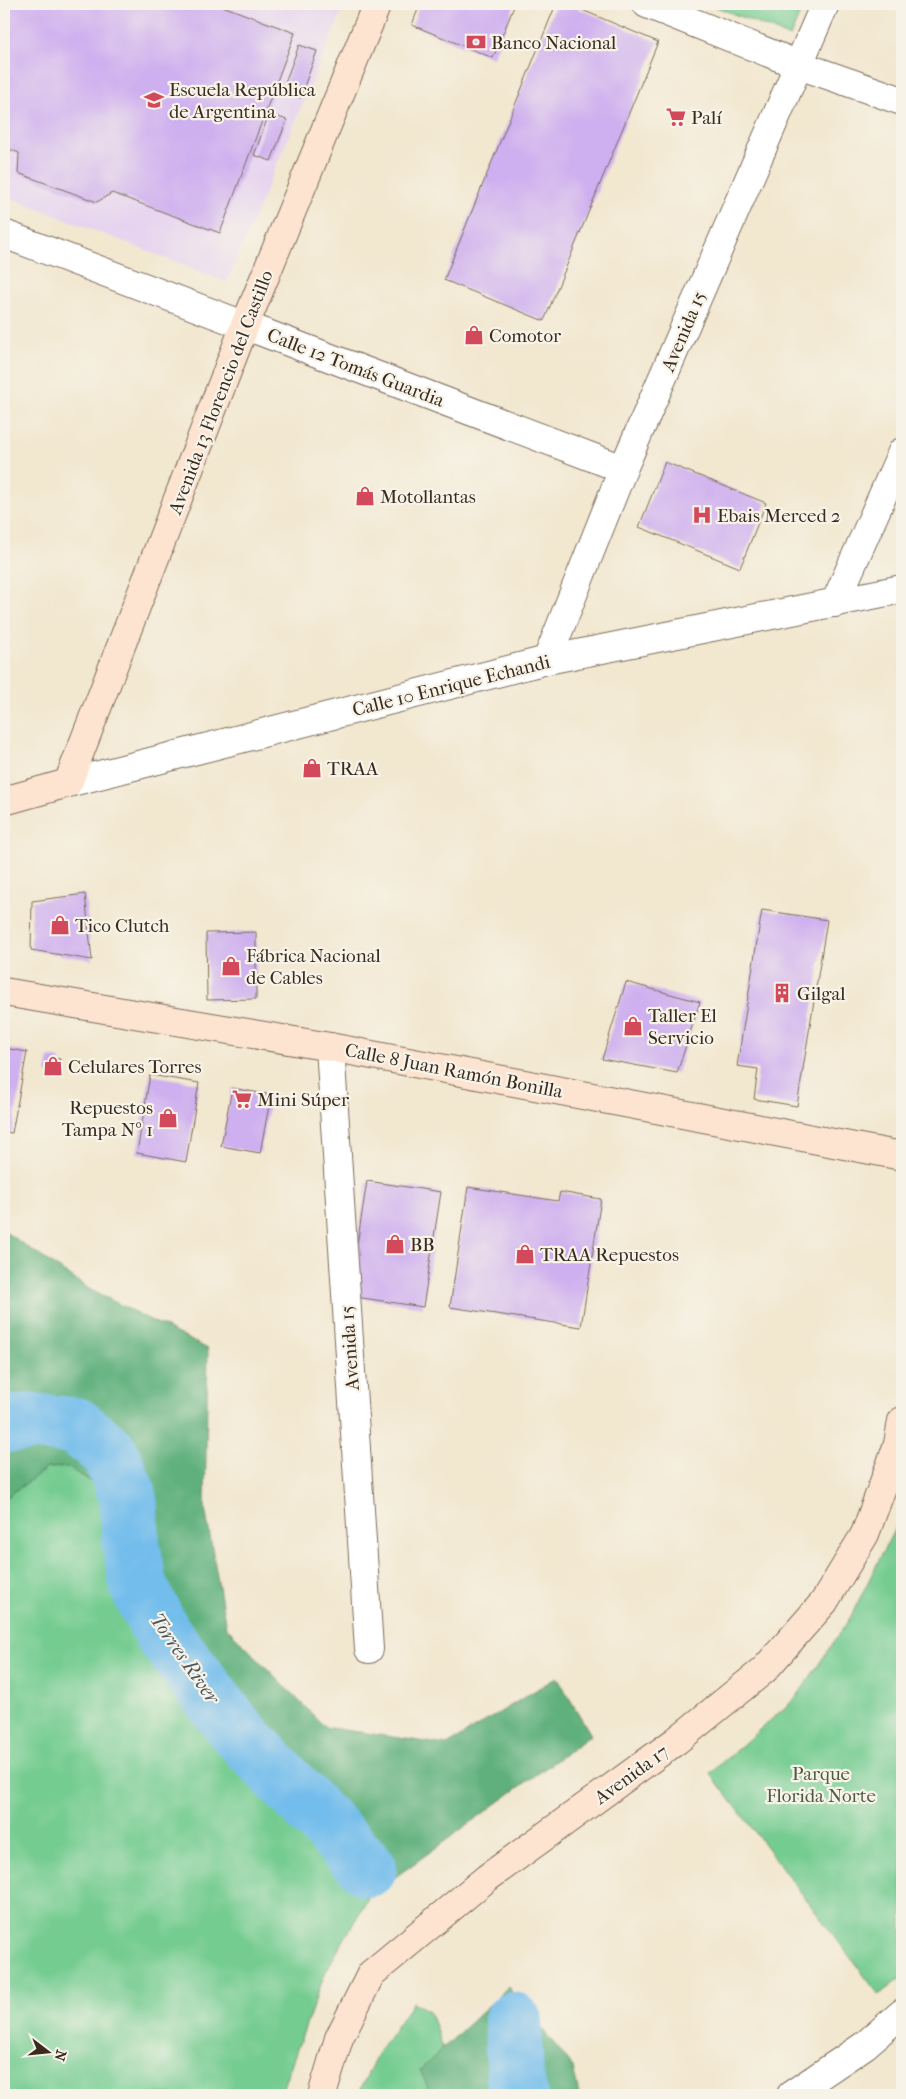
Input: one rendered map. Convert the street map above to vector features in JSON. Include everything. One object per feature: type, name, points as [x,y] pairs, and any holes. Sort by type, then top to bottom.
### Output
[{"type":"street","name":"Avenida 13 Florencio del Castillo","points":[[68,783],[245,325],[377,4]]},
{"type":"street","points":[[647,4],[798,65],[902,101]]},
{"type":"street","name":"Avenida 15","points":[[547,660],[623,469],[825,4]]},
{"type":"street","name":"Calle 12 Tomás Guardia","points":[[4,234],[623,469]]},
{"type":"street","points":[[835,603],[902,452]]},
{"type":"street","name":"Calle 10 Enrique Echandi","points":[[4,801],[547,660],[902,589]]},
{"type":"street","name":"Calle 8 Juan Ramón Bonilla","points":[[4,992],[330,1046],[902,1156]]},
{"type":"street","name":"Avenida 15","points":[[330,1046],[369,1649]]},
{"type":"street","name":"Avenida 17","points":[[322,2095],[339,2038],[371,1974],[487,1878],[676,1741],[757,1676],[824,1602],[865,1534],[898,1444],[902,1420]]},
{"type":"street","points":[[791,2095],[865,2045],[902,2013]]},
{"type":"shaded area","name":"Escuela República de Argentina","points":[[4,4],[345,4],[227,282],[4,195]]},
{"type":"green space","points":[[709,4],[804,4],[790,37]]},
{"type":"green space","points":[[4,1231],[89,1289],[208,1349],[205,1508],[226,1627],[325,1727],[447,1745],[557,1677],[591,1735],[368,1897],[222,1746],[129,1627],[115,1553],[115,1496],[67,1467],[47,1468],[4,1499]]},
{"type":"green space","points":[[68,1467],[115,1496],[115,1553],[129,1627],[222,1746],[368,1898],[326,1971],[280,2095],[4,2095],[4,1499],[47,1468]]},
{"type":"green space","name":"Parque Florida Norte","points":[[902,1514],[902,1977],[879,1995],[710,1773],[796,1698],[850,1618]]},
{"type":"green space","points":[[508,1987],[573,2067],[579,2095],[431,2095],[420,2070]]},
{"type":"green space","points":[[413,2002],[429,2011],[461,2095],[358,2095],[376,2056]]},
{"type":"building","name":"Escuela República de Argentina","points":[[4,4],[217,4],[295,33],[220,233],[112,193],[97,202],[18,173],[19,153],[4,147]]},
{"type":"building","name":"Banco Nacional","points":[[420,4],[515,4],[493,58],[412,25]]},
{"type":"building","points":[[556,4],[568,4],[658,42],[544,321],[444,280]]},
{"type":"building","points":[[299,45],[317,51],[300,98],[282,91]]},
{"type":"building","points":[[269,114],[287,120],[271,161],[254,155]]},
{"type":"building","name":"Ebais Merced 2","points":[[665,462],[766,503],[740,568],[639,527]]},
{"type":"building","name":"Tico Clutch","points":[[85,894],[92,960],[31,950],[32,901]]},
{"type":"building","name":"Gilgal","points":[[762,910],[827,920],[797,1106],[754,1099],[758,1069],[737,1066]]},
{"type":"building","name":"Fábrica Nacional de Cables","points":[[256,932],[256,999],[207,1000],[206,933]]},
{"type":"building","points":[[626,982],[700,1002],[677,1073],[602,1059]]},
{"type":"building","points":[[4,1048],[27,1052],[12,1133],[4,1132]]},
{"type":"building","name":"Celulares Torres","points":[[49,1057],[60,1059],[57,1075],[46,1073]]},
{"type":"building","name":"Repuestos Tampa Nº 1","points":[[150,1075],[199,1083],[186,1162],[137,1153]]},
{"type":"building","points":[[232,1088],[271,1095],[260,1153],[221,1146]]},
{"type":"building","name":"BB","points":[[367,1181],[441,1192],[423,1307],[349,1296]]},
{"type":"building","name":"TRAA Repuestos","points":[[468,1187],[558,1201],[560,1192],[601,1199],[581,1327],[450,1307]]},
{"type":"waterway","name":"Torres River","points":[[4,1424],[34,1422],[76,1426],[109,1452],[128,1495],[131,1544],[138,1585],[162,1633],[237,1731],[368,1868]]},
{"type":"waterway","points":[[513,2021],[515,2079],[519,2095]]},
{"type":"place","name":"Banco Nacional","points":[[476,42]]},
{"type":"place","name":"Escuela República de Argentina","points":[[154,100]]},
{"type":"place","name":"Palí","points":[[676,117]]},
{"type":"place","name":"Comotor","points":[[474,335]]},
{"type":"place","name":"Motollantas","points":[[365,496]]},
{"type":"place","name":"Ebais Merced 2","points":[[702,515]]},
{"type":"place","name":"TRAA","points":[[312,768]]},
{"type":"place","name":"Tico Clutch","points":[[60,925]]},
{"type":"place","name":"Fábrica Nacional de Cables","points":[[231,966]]},
{"type":"place","name":"Gilgal","points":[[782,993]]},
{"type":"place","name":"Taller El Servicio","points":[[633,1026]]},
{"type":"place","name":"Celulares Torres","points":[[53,1066]]},
{"type":"place","name":"Mini Súper","points":[[242,1099]]},
{"type":"place","name":"Repuestos Tampa Nº 1","points":[[168,1118]]},
{"type":"place","name":"BB","points":[[395,1244]]},
{"type":"place","name":"TRAA Repuestos","points":[[525,1254]]}]
